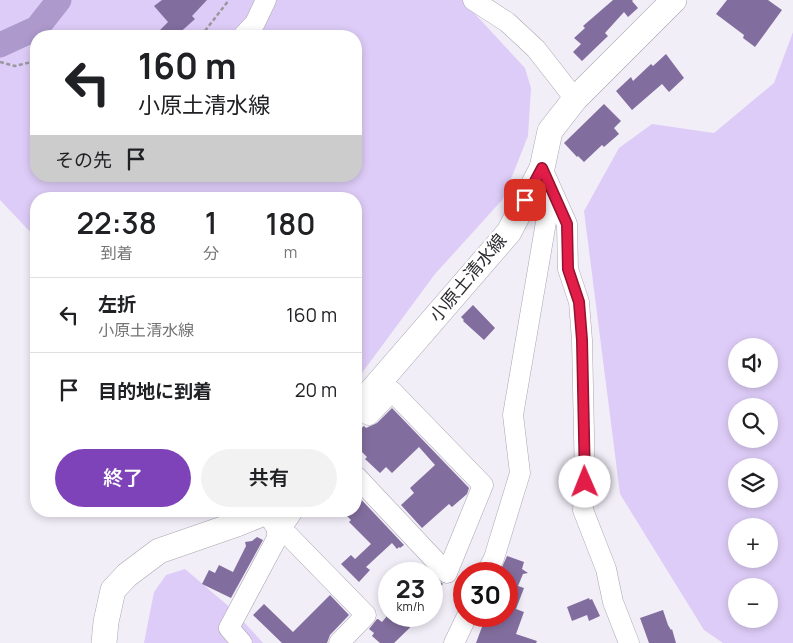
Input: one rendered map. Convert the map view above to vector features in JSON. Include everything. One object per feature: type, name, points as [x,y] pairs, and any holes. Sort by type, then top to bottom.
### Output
[{"type":"main road","name":"小原土清水線","points":[[362,403],[508,232],[542,168],[550,130],[575,99],[674,0]]},
{"type":"main road","points":[[104,643],[106,622],[113,590],[127,574],[159,551],[271,518]]},
{"type":"street","points":[[249,30],[255,23],[266,0]]},
{"type":"street","points":[[473,0],[507,22],[536,49],[575,99]]},
{"type":"street","points":[[492,562],[520,473],[513,415],[546,222],[542,168]]},
{"type":"street","points":[[542,168],[567,224],[568,269],[579,302],[585,482],[583,510],[606,570],[613,602],[629,643]]},
{"type":"street","points":[[362,412],[368,415],[392,392],[483,485],[447,573],[362,482]]},
{"type":"street","points":[[271,518],[286,522],[289,517]]},
{"type":"street","points":[[242,643],[229,628],[277,538],[271,518]]},
{"type":"street","points":[[271,518],[366,615],[339,643]]},
{"type":"street","points":[[454,643],[462,627]]},
{"type":"path","points":[[206,30],[230,0]]},
{"type":"path","points":[[0,62],[14,66],[30,62]]},
{"type":"shaded area","points":[[0,0],[462,0],[525,68],[531,88],[528,136],[503,199],[435,274],[362,373],[362,192],[30,192],[30,232],[0,200]]},
{"type":"shaded area","points":[[793,32],[793,643],[723,643],[704,630],[620,494],[584,211],[619,148],[652,124],[714,133],[774,83]]},
{"type":"shaded area","points":[[185,569],[233,610],[263,643],[144,643],[154,592],[166,575]]},
{"type":"building","points":[[162,0],[207,0],[192,16],[195,19],[183,30],[160,30],[168,22],[154,6]]},
{"type":"building","points":[[613,0],[633,0],[638,8],[628,17],[624,12],[605,33],[608,36],[582,61],[573,52],[581,44],[574,38],[585,28],[583,26]]},
{"type":"building","points":[[727,0],[768,0],[782,10],[755,47],[743,38],[744,35],[716,14]]},
{"type":"building","points":[[666,54],[684,78],[669,92],[662,84],[632,110],[616,91],[631,77],[633,81],[651,64],[653,66]]},
{"type":"building","points":[[604,104],[621,121],[614,128],[619,134],[604,147],[602,145],[584,162],[564,143]]},
{"type":"building","points":[[473,305],[495,328],[484,340],[461,317]]},
{"type":"building","points":[[392,408],[469,488],[467,494],[452,507],[449,504],[422,528],[401,505],[414,493],[410,488],[435,465],[419,447],[392,473],[386,467],[380,473],[365,459],[367,457],[362,452],[362,428],[364,426],[366,428],[377,423]]},
{"type":"building","points":[[362,500],[404,545],[397,549],[392,543],[366,567],[370,570],[359,582],[341,564],[351,555],[355,559],[371,544],[349,522],[351,520],[348,517],[362,517]]},
{"type":"building","points":[[257,537],[263,540],[231,598],[202,584],[209,570],[215,573],[219,565],[233,572],[246,546],[245,542],[252,541]]},
{"type":"building","points":[[507,556],[524,562],[522,569],[528,573],[523,574],[518,586],[518,562],[504,562]]},
{"type":"building","points":[[518,586],[524,588],[518,604]]},
{"type":"building","points":[[330,595],[349,615],[330,635],[327,643],[282,643],[253,615],[264,604],[293,632]]},
{"type":"building","points":[[589,598],[590,600],[592,599],[600,616],[589,621],[587,615],[572,621],[567,607]]},
{"type":"building","points":[[518,610],[524,612],[516,634],[537,641],[536,643],[476,643],[482,627],[518,627]]},
{"type":"building","points":[[663,610],[676,643],[649,643],[640,618]]},
{"type":"building","points":[[377,619],[378,627],[411,627],[394,643],[380,643],[372,636],[374,633],[369,629]]},
{"type":"waterway","points":[[33,30],[37,28],[59,0]]},
{"type":"waterway","points":[[0,45],[30,31]]},
{"type":"route","points":[[525,200],[542,168],[567,224],[568,269],[579,302],[582,340],[585,482]]}]
